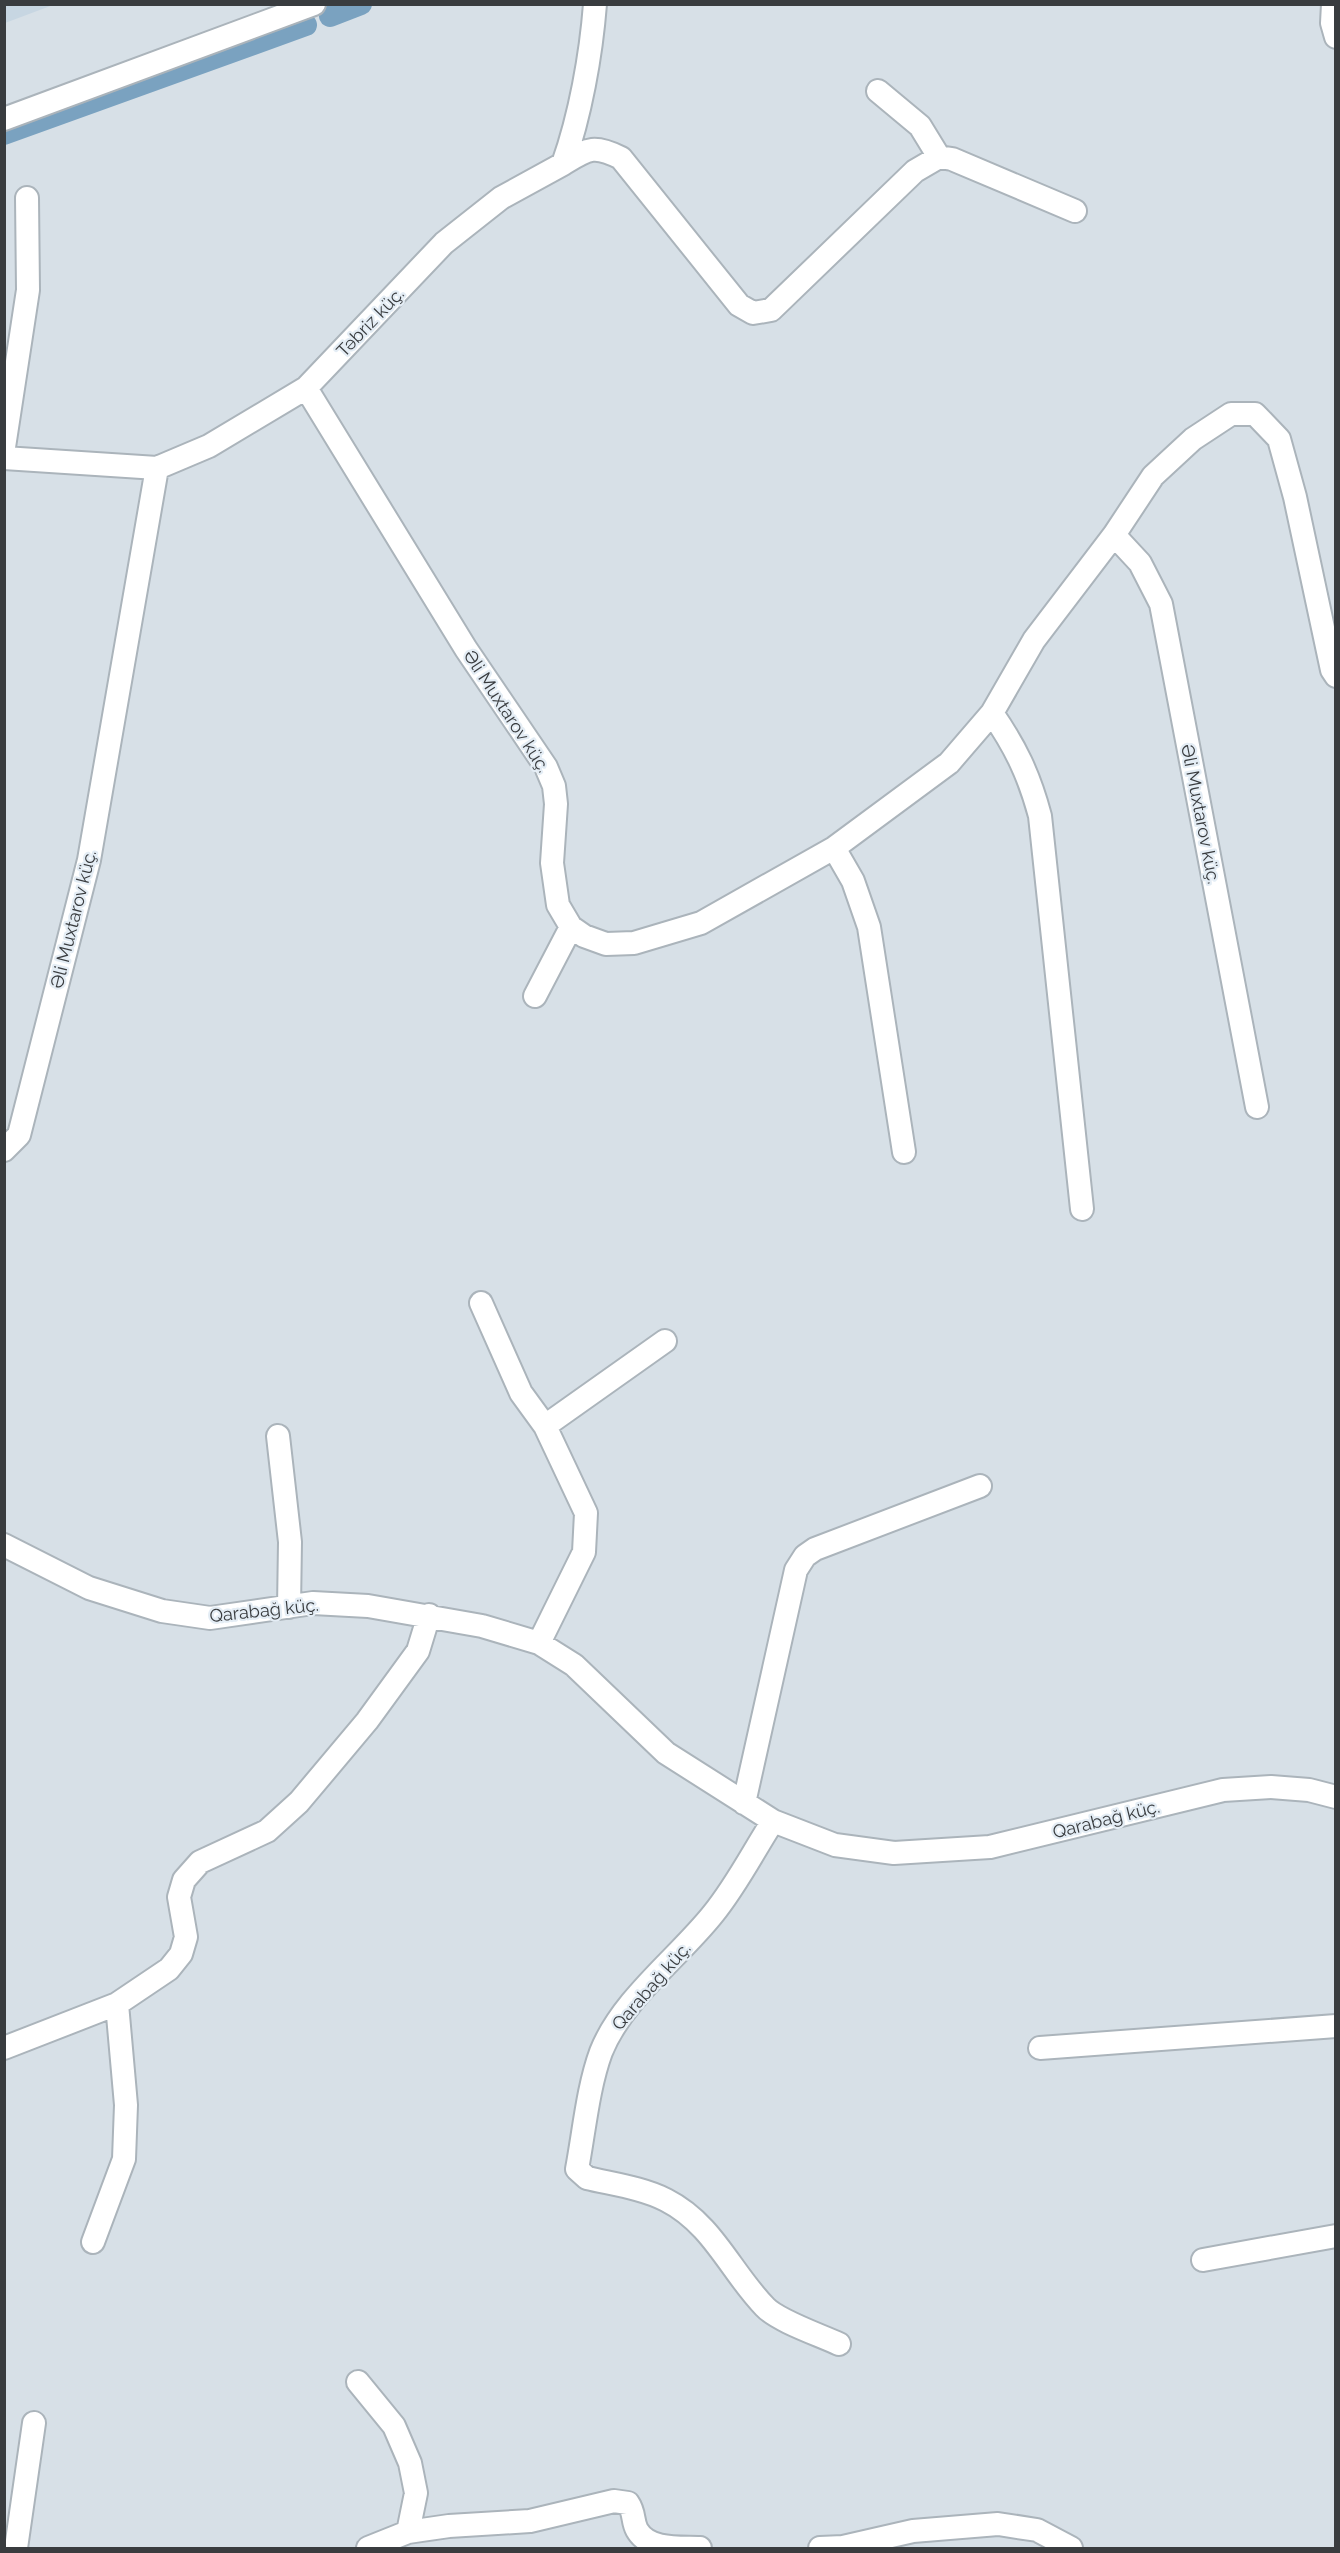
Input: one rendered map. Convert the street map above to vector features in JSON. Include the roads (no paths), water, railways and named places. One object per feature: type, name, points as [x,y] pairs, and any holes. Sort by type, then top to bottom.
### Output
[{"type":"street","points":[[4,119],[314,4]]},
{"type":"street","points":[[563,164],[573,130],[590,46],[595,4]]},
{"type":"street","points":[[1333,4],[1332,23],[1335,37]]},
{"type":"street","points":[[878,91],[920,126],[939,157],[952,159],[1075,211]]},
{"type":"street","name":"Təbriz küç.","points":[[4,458],[157,468],[209,446],[306,388],[444,243],[501,198],[587,149],[606,150],[621,158],[739,305],[753,313],[771,310],[915,171],[939,157]]},
{"type":"street","points":[[4,447],[28,290],[27,198]]},
{"type":"street","name":"Əli Muxtarov küç.","points":[[306,388],[466,649],[546,767],[554,786],[556,804],[552,863],[558,905],[571,927]]},
{"type":"street","points":[[535,996],[571,927],[584,936],[606,944],[634,943],[701,923],[834,848],[950,763],[992,713],[1034,640],[1114,535],[1153,476],[1193,439],[1231,414],[1255,414],[1279,439],[1335,676]]},
{"type":"street","name":"Əli Muxtarov küç.","points":[[4,1150],[20,1135],[89,860],[157,468]]},
{"type":"street","name":"Əli Muxtarov küç.","points":[[1114,535],[1140,563],[1161,604],[1257,1107]]},
{"type":"street","points":[[992,713],[1013,742],[1031,780],[1040,816],[1082,1209]]},
{"type":"street","points":[[834,848],[853,881],[869,927],[904,1152]]},
{"type":"street","points":[[481,1303],[521,1393],[545,1426],[586,1513],[584,1552],[539,1643]]},
{"type":"street","points":[[545,1426],[665,1341]]},
{"type":"street","points":[[278,1436],[290,1542],[289,1607]]},
{"type":"street","points":[[744,1803],[796,1570],[805,1557],[814,1549],[980,1486]]},
{"type":"street","name":"Qarabağ küç.","points":[[4,1545],[89,1588],[162,1611],[210,1618],[313,1603],[368,1606],[482,1626],[539,1643],[574,1665],[666,1752],[773,1821],[836,1845],[894,1853],[990,1847],[1223,1790],[1271,1787],[1309,1790],[1335,1797]]},
{"type":"street","points":[[4,2048],[117,2004],[169,1969],[181,1954],[186,1937],[179,1896],[184,1880],[200,1862],[267,1832],[298,1802],[367,1721],[418,1651],[429,1615]]},
{"type":"street","name":"Qarabağ küç.","points":[[773,1821],[716,1911],[625,2012],[611,2032],[601,2053],[595,2074],[577,2169],[587,2178],[666,2200],[697,2221],[721,2248],[742,2280],[767,2310],[839,2344]]},
{"type":"street","points":[[93,2242],[124,2159],[126,2105],[117,2004]]},
{"type":"street","points":[[1040,2048],[1335,2026]]},
{"type":"street","points":[[1203,2260],[1335,2236]]},
{"type":"street","points":[[358,2382],[394,2426],[410,2463],[416,2493],[408,2532]]},
{"type":"street","points":[[16,2548],[34,2423]]},
{"type":"street","points":[[368,2548],[408,2532],[449,2526],[530,2521],[614,2501],[628,2503],[634,2512],[637,2529],[645,2539],[659,2546],[700,2548]]},
{"type":"street","points":[[820,2548],[843,2547],[913,2531],[998,2523],[1037,2530],[1071,2548]]},
{"type":"waterway","points":[[330,16],[361,4]]},
{"type":"waterway","points":[[4,134],[306,25]]}]
